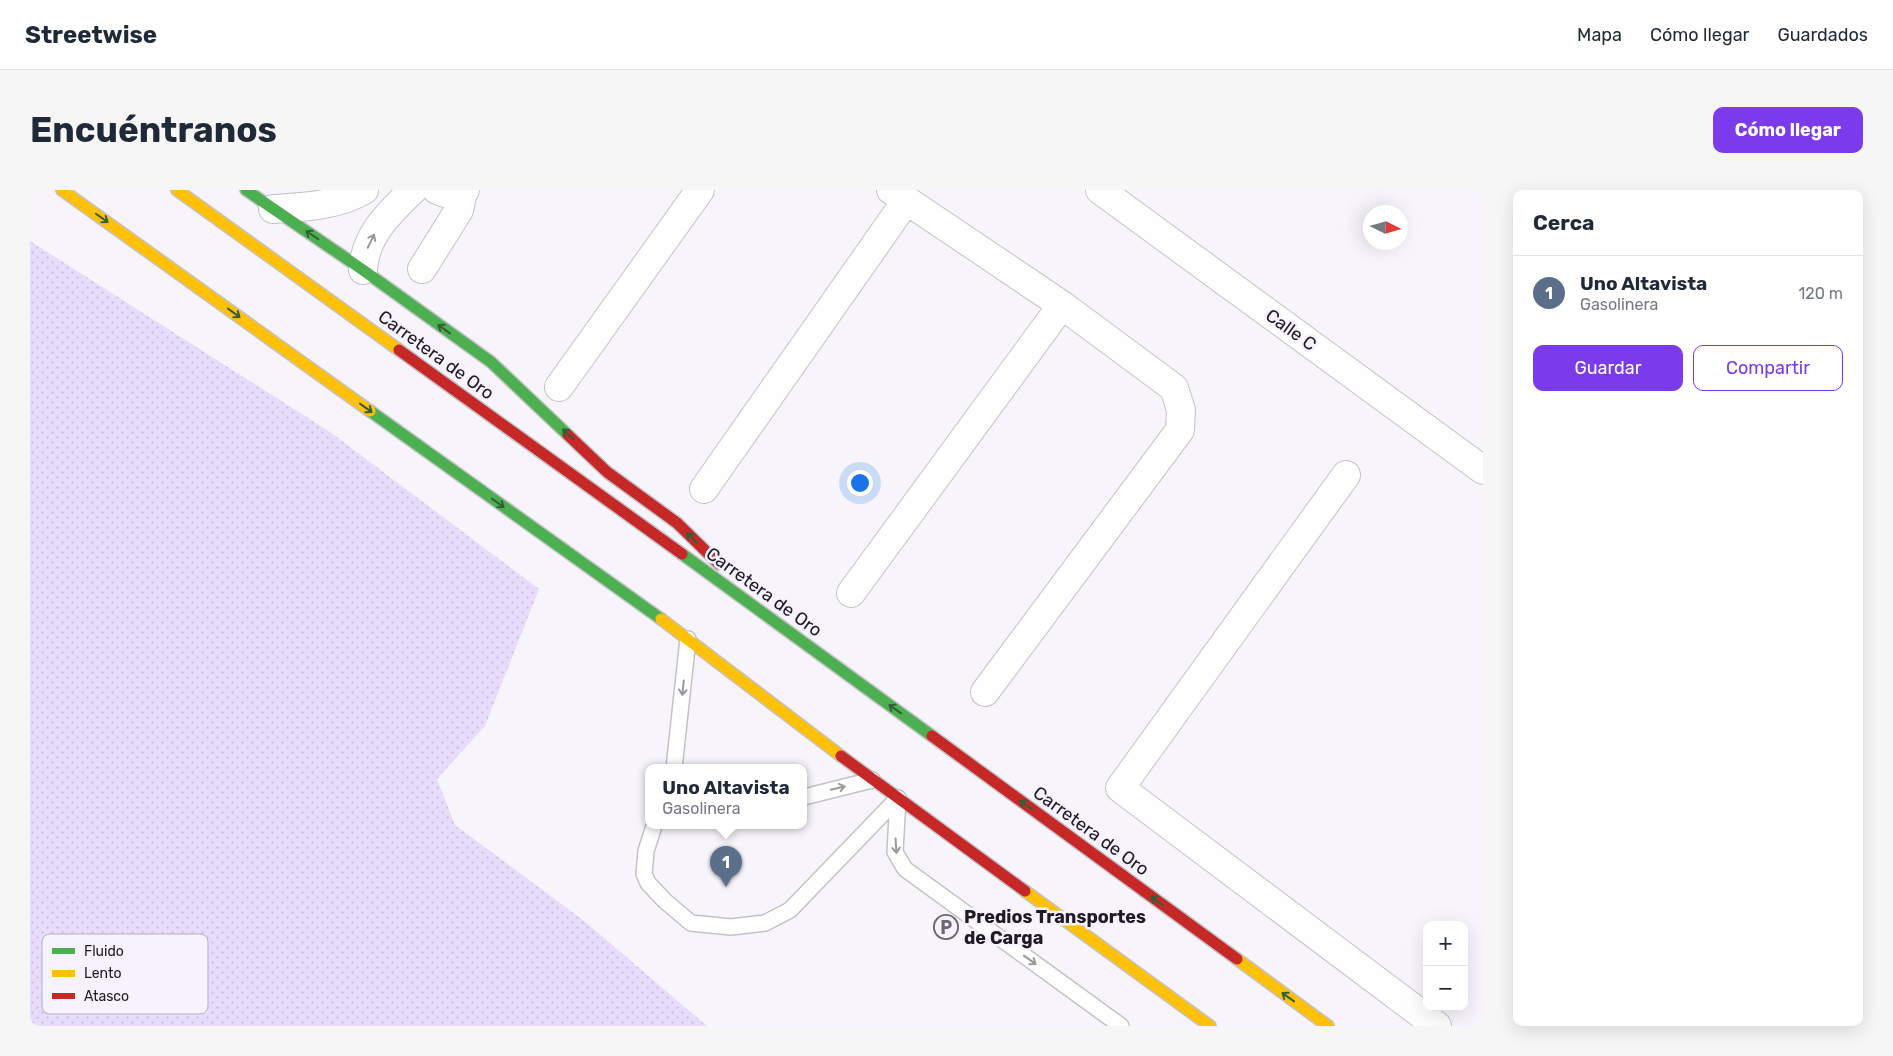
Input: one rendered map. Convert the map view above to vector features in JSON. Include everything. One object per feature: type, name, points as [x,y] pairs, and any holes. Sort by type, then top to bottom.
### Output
[{"type":"highway","points":[[62,190],[688,639],[872,780],[1210,1026]]},
{"type":"highway","name":"Carretera de Oro","points":[[177,190],[776,622],[1328,1026]]},
{"type":"highway","points":[[246,190],[363,270],[490,362],[607,472],[678,523],[776,622]]},
{"type":"street","points":[[272,209],[313,207],[336,202],[364,190]]},
{"type":"street","points":[[363,270],[364,256],[374,234],[387,215],[413,190]]},
{"type":"street","points":[[422,269],[460,210],[464,190],[445,193],[436,190]]},
{"type":"street","points":[[559,387],[700,190]]},
{"type":"street","name":"Calle C","points":[[1100,190],[1483,470]]},
{"type":"street","points":[[704,489],[899,195],[1062,305],[1174,388],[1181,410],[1180,430],[985,692]]},
{"type":"street","points":[[851,592],[1062,305]]},
{"type":"street","points":[[1346,475],[1120,788],[1436,1026]]},
{"type":"lane","points":[[676,764],[688,639]]},
{"type":"lane","points":[[807,796],[872,780]]},
{"type":"lane","points":[[653,829],[646,851],[644,874],[648,883],[664,901],[691,923],[731,927],[765,923],[790,910],[898,798]]},
{"type":"lane","points":[[898,798],[895,852],[905,869],[1121,1026]]},
{"type":"shaded area","points":[[30,241],[330,432],[539,589],[485,726],[437,779],[455,825],[583,920],[707,1026],[30,1026]]},
{"type":"traffic: fast","points":[[246,190],[363,270],[491,362],[568,435]]},
{"type":"traffic: fast","points":[[370,411],[661,619]]},
{"type":"traffic: fast","points":[[682,554],[932,736]]},
{"type":"traffic: slow","points":[[62,190],[370,411]]},
{"type":"traffic: slow","points":[[177,190],[399,350]]},
{"type":"traffic: slow","points":[[661,619],[841,756]]},
{"type":"traffic: slow","points":[[1025,891],[1210,1026]]},
{"type":"traffic: slow","points":[[1237,959],[1328,1026]]},
{"type":"traffic: jam","points":[[399,350],[682,554]]},
{"type":"traffic: jam","points":[[568,435],[607,472],[677,523],[719,564]]},
{"type":"traffic: jam","points":[[932,736],[1237,959]]},
{"type":"traffic: jam","points":[[841,756],[1025,891]]},
{"type":"place","name":"Uno Altavista","points":[[726,887]]},
{"type":"place","name":"Predios Transportes de Carga","points":[[946,927]]}]
